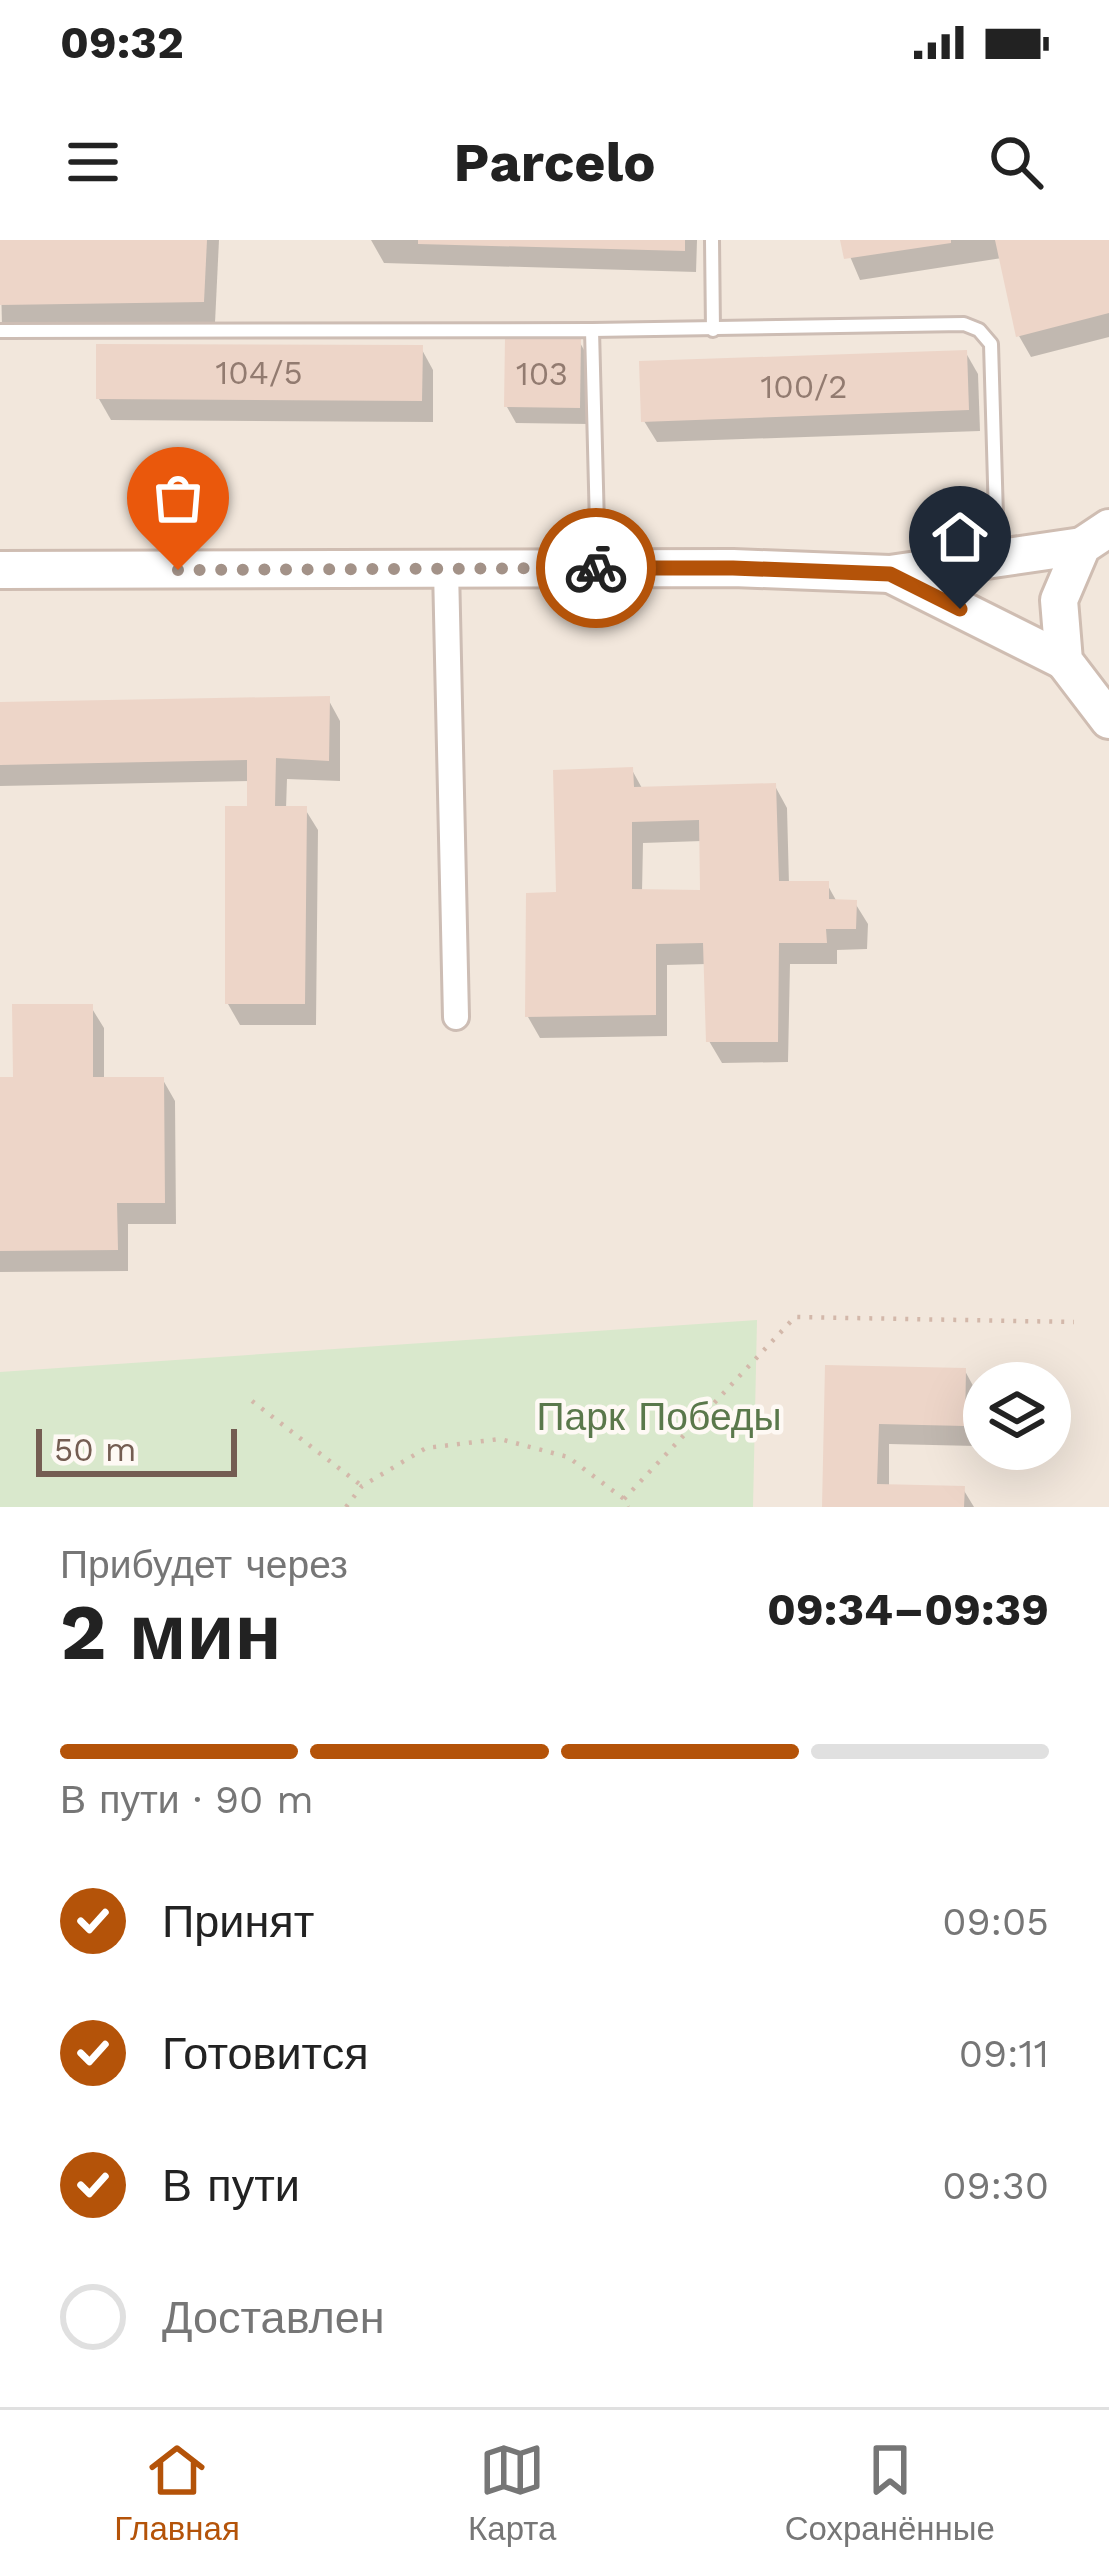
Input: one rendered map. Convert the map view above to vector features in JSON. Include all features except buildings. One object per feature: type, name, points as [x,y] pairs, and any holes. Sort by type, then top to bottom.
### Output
[{"type":"street","points":[[0,571],[733,568],[890,574],[1096,537]]},
{"type":"street","points":[[1064,661],[1058,601],[1096,537]]},
{"type":"street","points":[[446,568],[456,1017]]},
{"type":"street","points":[[890,574],[1064,661],[1109,722]]},
{"type":"lane","points":[[712,240],[713,330]]},
{"type":"lane","points":[[0,331],[713,330],[964,324],[979,330],[991,344],[996,517]]},
{"type":"lane","points":[[592,330],[598,568]]},
{"type":"path","points":[[623,1499],[795,1316],[1074,1322]]},
{"type":"path","points":[[252,1401],[362,1486]]},
{"type":"path","points":[[346,1507],[362,1486],[426,1448],[500,1438],[568,1457],[628,1507]]},
{"type":"shaded area","points":[[0,240],[1109,240],[1109,1507],[0,1507]]},
{"type":"green space","name":"Парк Победы","points":[[757,1320],[753,1507],[0,1507],[0,1372]]},
{"type":"way so far","points":[[178,570],[596,568]]},
{"type":"route","points":[[596,568],[890,574],[960,609]]}]
